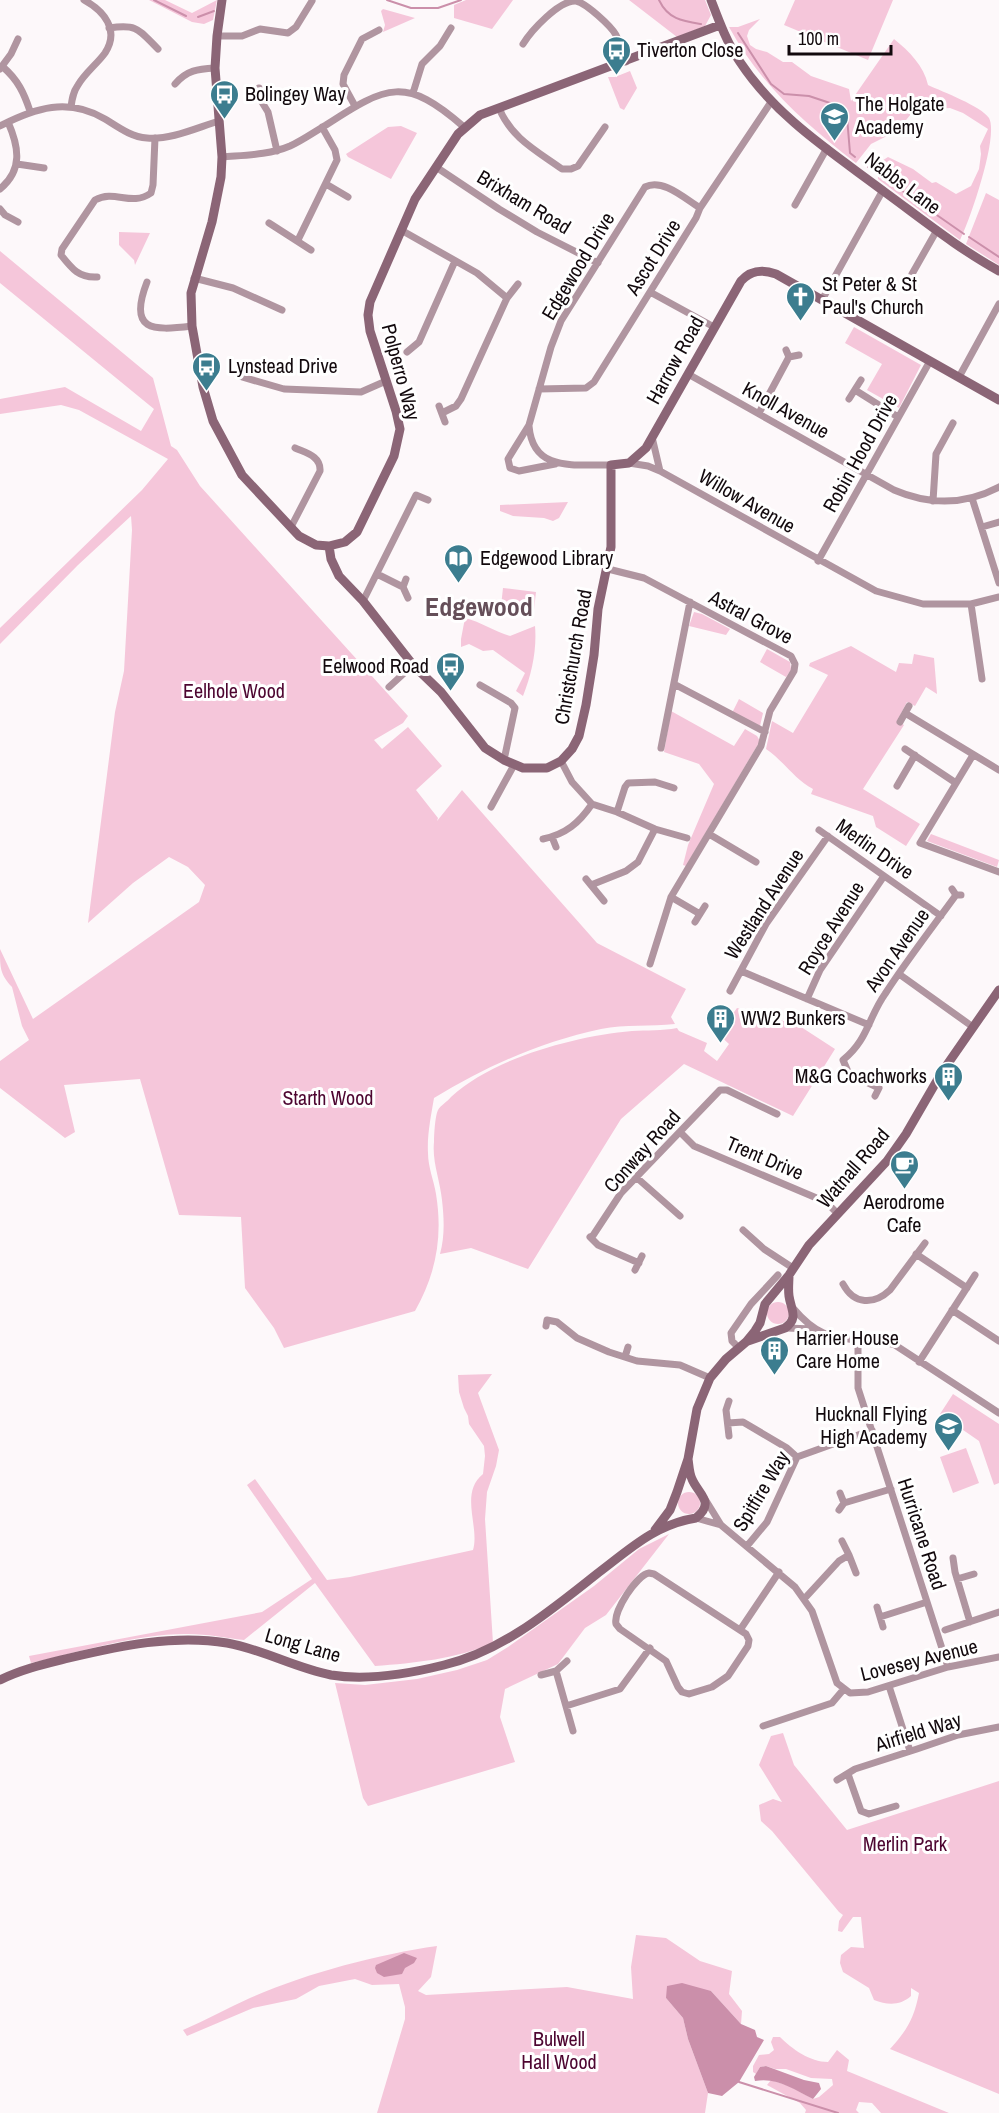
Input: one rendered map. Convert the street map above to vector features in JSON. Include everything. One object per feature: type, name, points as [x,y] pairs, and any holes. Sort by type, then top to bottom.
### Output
[{"type":"street","points":[[71,107],[74,91],[79,82],[106,51],[109,43],[109,27],[103,13],[84,0]]},
{"type":"street","points":[[222,0],[215,68],[222,157],[221,177],[212,222],[191,293],[192,326],[204,393],[220,436],[242,475],[291,527],[307,542],[329,546],[331,559],[339,576],[363,601],[413,665],[441,692],[485,748],[514,765],[539,769],[561,761],[573,782],[592,804],[655,829],[687,838]]},
{"type":"street","name":"Nabbs Lane","points":[[711,0],[720,26],[739,61],[771,102],[798,127],[973,256],[999,271]]},
{"type":"street","points":[[523,44],[544,17],[568,2],[575,1],[584,5],[611,29],[617,37],[626,62]]},
{"type":"street","points":[[217,36],[242,36],[260,29],[288,33],[296,27],[312,2]]},
{"type":"street","name":"Polperro Way","points":[[329,546],[345,542],[357,532],[397,447],[399,421],[370,331],[368,315],[372,295],[415,198],[464,127],[480,115],[720,26]]},
{"type":"street","points":[[109,27],[137,28],[158,49]]},
{"type":"street","points":[[413,93],[422,64],[440,46],[451,28]]},
{"type":"street","points":[[355,105],[344,84],[344,75],[362,39],[375,29]]},
{"type":"street","points":[[18,39],[18,48],[1,68],[14,76],[23,90],[30,111]]},
{"type":"street","points":[[175,84],[183,75],[194,69],[215,68]]},
{"type":"street","points":[[259,88],[260,99],[268,112],[277,151]]},
{"type":"street","points":[[222,157],[277,151],[303,139],[355,105],[389,92],[413,93],[433,102],[464,127]]},
{"type":"street","name":"Ascot Drive","points":[[539,389],[590,386],[696,218],[700,208],[771,102]]},
{"type":"street","points":[[0,126],[30,111],[50,107],[85,110],[101,116],[130,134],[155,138],[175,135],[219,121]]},
{"type":"street","points":[[499,108],[505,122],[517,136],[562,169],[567,170],[578,166],[605,128]]},
{"type":"street","points":[[0,189],[13,176],[17,164],[15,139],[8,122]]},
{"type":"street","points":[[298,240],[337,160],[335,150],[322,127]]},
{"type":"street","points":[[97,278],[87,278],[79,274],[61,255],[62,249],[95,200],[102,196],[110,196],[137,200],[151,193],[155,138]]},
{"type":"street","points":[[795,205],[827,148]]},
{"type":"street","points":[[17,164],[44,168]]},
{"type":"street","name":"Brixham Road","points":[[436,167],[537,232],[598,263]]},
{"type":"street","name":"Edgewood Drive","points":[[611,465],[555,464],[519,471],[510,468],[508,459],[529,425],[551,347],[561,321],[645,187],[652,183],[662,185],[700,208]]},
{"type":"street","points":[[326,184],[348,197]]},
{"type":"street","points":[[883,190],[822,300],[999,400]]},
{"type":"street","points":[[0,209],[4,215],[18,222]]},
{"type":"street","points":[[269,223],[312,250]]},
{"type":"street","points":[[401,230],[477,273],[507,298]]},
{"type":"street","points":[[912,274],[937,230]]},
{"type":"street","points":[[407,352],[420,348],[455,261]]},
{"type":"street","name":"Harrow Road","points":[[629,463],[646,448],[741,281],[753,272],[768,271],[822,300]]},
{"type":"street","points":[[194,278],[233,288],[282,310]]},
{"type":"street","points":[[147,282],[141,308],[141,315],[146,323],[154,328],[163,329],[192,326]]},
{"type":"street","points":[[445,422],[441,410],[451,410],[461,399],[507,298],[518,284]]},
{"type":"street","points":[[650,292],[714,327]]},
{"type":"street","points":[[959,377],[999,304]]},
{"type":"street","points":[[759,413],[788,353],[799,356]]},
{"type":"street","name":"Robin Hood Drive","points":[[818,561],[930,361]]},
{"type":"street","name":"Knoll Avenue","points":[[688,374],[904,494],[933,501],[972,498],[999,487]]},
{"type":"street","points":[[242,377],[263,385],[284,389],[361,392],[386,381]]},
{"type":"street","points":[[849,399],[861,380]]},
{"type":"street","points":[[301,390],[301,399]]},
{"type":"street","points":[[855,390],[898,417]]},
{"type":"street","points":[[933,501],[936,454],[953,423]]},
{"type":"street","points":[[529,425],[530,438],[535,448],[555,464]]},
{"type":"street","points":[[652,437],[660,471]]},
{"type":"street","points":[[291,527],[320,471],[317,458],[295,448]]},
{"type":"street","points":[[611,465],[629,463]]},
{"type":"street","name":"Willow Avenue","points":[[629,463],[660,471],[818,561],[876,591],[923,604],[971,604],[999,597]]},
{"type":"street","name":"Christchurch Road","points":[[561,761],[572,749],[581,725],[593,665],[598,609],[608,568],[612,532],[611,465]]},
{"type":"street","points":[[363,601],[416,495],[428,500]]},
{"type":"street","points":[[972,498],[999,583]]},
{"type":"street","points":[[982,527],[999,522]]},
{"type":"street","name":"Astral Grove","points":[[608,568],[644,578],[791,656],[794,660],[794,671],[770,711],[765,732]]},
{"type":"street","points":[[377,574],[404,583],[408,598]]},
{"type":"street","name":"Astral Grove","points":[[661,748],[690,602]]},
{"type":"street","points":[[971,604],[982,679]]},
{"type":"street","points":[[389,687],[413,665]]},
{"type":"street","points":[[650,964],[671,897],[761,746],[765,732],[674,684]]},
{"type":"street","points":[[480,685],[511,703],[515,708],[504,760]]},
{"type":"street","points":[[900,722],[907,710],[999,770]]},
{"type":"street","points":[[905,750],[956,783]]},
{"type":"street","points":[[973,755],[920,843],[999,871]]},
{"type":"street","points":[[897,780],[915,756]]},
{"type":"street","points":[[491,807],[514,765]]},
{"type":"street","points":[[617,812],[628,783],[655,782],[664,789],[674,788]]},
{"type":"street","points":[[543,839],[552,837],[577,824],[592,804]]},
{"type":"street","points":[[604,901],[589,882],[626,871],[638,862],[655,829]]},
{"type":"street","name":"Merlin Drive","points":[[819,830],[941,916]]},
{"type":"street","points":[[709,834],[756,862]]},
{"type":"street","name":"Westland Avenue","points":[[730,991],[766,924],[828,836]]},
{"type":"street","points":[[552,837],[556,847]]},
{"type":"street","name":"Royce Avenue","points":[[807,999],[820,970],[884,876]]},
{"type":"street","name":"Avon Avenue","points":[[879,1088],[849,1074],[843,1060],[855,1051],[883,996],[957,893]]},
{"type":"street","points":[[671,897],[700,914]]},
{"type":"street","points":[[695,922],[705,906]]},
{"type":"street","points":[[741,971],[869,1025]]},
{"type":"street","points":[[898,974],[973,1027]]},
{"type":"street","name":"Watnall Road","points":[[656,1530],[670,1510],[675,1496],[688,1459],[697,1408],[710,1378],[743,1345],[760,1323],[762,1310],[808,1245],[884,1165],[898,1147],[942,1072],[999,990]]},
{"type":"street","points":[[875,1096],[879,1088],[887,1091]]},
{"type":"street","name":"Conway Road","points":[[639,1263],[598,1245],[590,1237],[621,1193],[720,1090],[727,1090],[777,1114]]},
{"type":"street","name":"Trent Drive","points":[[680,1132],[694,1146],[825,1202],[838,1214]]},
{"type":"street","points":[[636,1177],[680,1216]]},
{"type":"street","points":[[742,1230],[787,1273],[793,1319],[782,1329]]},
{"type":"street","points":[[843,1284],[848,1293],[855,1298],[865,1302],[875,1300],[890,1290],[925,1243]]},
{"type":"street","points":[[916,1254],[967,1288]]},
{"type":"street","name":"Watnall Road","points":[[782,1329],[743,1345],[732,1341],[731,1333],[751,1304],[787,1273]]},
{"type":"street","points":[[919,1362],[975,1275]]},
{"type":"street","points":[[769,1300],[780,1298],[791,1305],[802,1319],[816,1330]]},
{"type":"street","points":[[952,1311],[999,1341]]},
{"type":"street","points":[[762,1316],[767,1325],[773,1329],[806,1328],[840,1339],[888,1342],[999,1413]]},
{"type":"street","points":[[546,1326],[547,1320],[557,1322],[577,1338],[625,1357],[637,1361],[680,1365],[710,1378]]},
{"type":"street","name":"Hurricane Road","points":[[858,1340],[858,1388],[948,1667]]},
{"type":"street","points":[[625,1357],[628,1347]]},
{"type":"street","points":[[729,1401],[726,1410],[729,1436]]},
{"type":"street","points":[[728,1422],[743,1422],[787,1448],[796,1457]]},
{"type":"street","name":"Spitfire Way","points":[[747,1546],[767,1522],[796,1457],[872,1430]]},
{"type":"street","name":"Watnall Road","points":[[688,1459],[692,1480],[702,1495]]},
{"type":"street","points":[[689,1487],[702,1495],[703,1511],[692,1518],[684,1518],[675,1511],[675,1496],[689,1487]]},
{"type":"street","points":[[839,1510],[844,1503],[891,1489]]},
{"type":"street","points":[[840,1493],[844,1503]]},
{"type":"street","name":"Lovesey Avenue","points":[[702,1495],[721,1525],[779,1572],[805,1598],[817,1625],[833,1676],[843,1690],[859,1694],[948,1667],[999,1657]]},
{"type":"street","name":"Watnall Road","points":[[636,1543],[656,1530],[692,1518]]},
{"type":"street","name":"Lovesey Avenue","points":[[692,1518],[721,1525]]},
{"type":"street","points":[[842,1540],[856,1573]]},
{"type":"street","name":"Long Lane","points":[[0,1680],[28,1668],[88,1654],[167,1641],[225,1643],[246,1647],[330,1674],[352,1677],[383,1676],[442,1666],[470,1658],[500,1645],[562,1601],[636,1543]]},
{"type":"street","points":[[805,1598],[839,1561],[849,1556]]},
{"type":"street","points":[[953,1558],[970,1622]]},
{"type":"street","points":[[740,1630],[779,1572]]},
{"type":"street","points":[[644,1574],[654,1574],[746,1634],[749,1640],[748,1646],[728,1676],[712,1687],[689,1694],[682,1692],[666,1661],[650,1648],[620,1629],[615,1618],[616,1612],[640,1576],[644,1574]]},
{"type":"street","points":[[957,1579],[974,1574]]},
{"type":"street","points":[[880,1617],[927,1602]]},
{"type":"street","points":[[877,1607],[883,1628]]},
{"type":"street","points":[[945,1630],[999,1612]]},
{"type":"street","points":[[566,1706],[620,1689],[650,1648]]},
{"type":"street","points":[[541,1675],[556,1671],[567,1661]]},
{"type":"street","points":[[556,1671],[573,1731]]},
{"type":"street","points":[[889,1686],[910,1751]]},
{"type":"street","points":[[763,1726],[832,1703],[843,1690]]},
{"type":"street","points":[[774,1722],[778,1732]]},
{"type":"street","name":"Airfield Way","points":[[837,1780],[855,1769],[958,1735],[999,1727]]},
{"type":"street","points":[[848,1774],[864,1814],[896,1806]]},
{"type":"green space","points":[[149,0],[165,0],[192,13],[217,0],[213,20],[204,24],[192,22]]},
{"type":"green space","points":[[466,0],[513,0],[492,29],[454,18],[454,5]]},
{"type":"green space","points":[[629,0],[705,0],[711,15],[705,26],[677,37]]},
{"type":"green space","points":[[795,0],[893,0],[868,60],[784,25]]},
{"type":"green space","points":[[383,9],[415,18],[383,32],[385,25],[381,11]]},
{"type":"green space","points":[[760,19],[749,30],[747,36],[750,45],[783,62],[792,62],[811,76],[849,89],[851,101],[894,39],[915,59],[928,85],[985,113],[989,118],[991,128],[987,159],[960,240],[878,179],[877,164],[888,157],[913,169],[932,183],[936,182],[956,194],[971,186],[979,169],[980,146],[988,129],[963,113],[950,108],[925,110],[911,114],[897,131],[871,144],[856,163],[802,118],[769,85],[741,48],[729,27],[738,27]]},
{"type":"green space","points":[[630,71],[637,88],[624,110],[620,108],[608,77],[615,77]]},
{"type":"green space","points":[[401,126],[417,133],[391,179],[346,154],[388,127]]},
{"type":"green space","points":[[986,193],[999,200],[999,265],[966,244]]},
{"type":"green space","points":[[119,232],[150,233],[135,265],[134,260],[119,245]]},
{"type":"green space","points":[[0,251],[153,378],[171,446],[177,450],[200,486],[408,716],[403,723],[374,740],[382,749],[408,727],[442,766],[416,790],[438,818],[437,821],[462,790],[597,943],[686,989],[671,1017],[675,1024],[610,1027],[579,1034],[515,1056],[434,1098],[428,1153],[438,1210],[438,1240],[433,1269],[415,1311],[284,1348],[274,1328],[245,1288],[241,1217],[179,1215],[140,1079],[64,1085],[75,1132],[65,1138],[0,1088],[0,1061],[29,1040],[22,1026],[12,987],[2,970],[0,949],[33,1019],[199,902],[205,885],[188,867],[169,857],[133,883],[88,923],[115,712],[124,671],[131,516],[78,565],[0,644],[0,628],[142,490],[168,459],[79,410],[61,405],[0,414],[0,399],[65,387],[141,431],[154,409],[0,283]]},
{"type":"green space","points":[[854,327],[921,365],[899,408],[867,390],[882,364],[845,343]]},
{"type":"green space","points":[[568,502],[559,518],[553,521],[544,518],[513,516],[500,511],[500,505]]},
{"type":"green space","points":[[503,588],[536,592],[534,610],[501,606]]},
{"type":"green space","points":[[694,612],[730,629],[726,635],[689,626]]},
{"type":"green space","points":[[465,618],[510,636],[535,626],[533,661],[523,696],[516,691],[525,673],[493,650],[483,651],[469,644],[461,647]]},
{"type":"green space","points":[[851,646],[896,672],[899,663],[912,664],[914,654],[934,658],[937,694],[926,687],[915,706],[907,702],[897,721],[904,725],[863,789],[920,824],[906,846],[876,827],[873,816],[811,794],[813,789],[766,749],[772,721],[793,733],[828,675],[809,666],[810,663]]},
{"type":"green space","points":[[767,649],[790,662],[791,670],[786,677],[760,662]]},
{"type":"green space","points":[[739,699],[763,713],[760,726],[732,713]]},
{"type":"green space","points":[[671,711],[734,746],[745,729],[757,736],[760,741],[686,866],[683,865],[688,845],[714,784],[699,764],[664,752]]},
{"type":"green space","points":[[931,834],[999,860],[997,867],[927,841]]},
{"type":"green space","points":[[737,1008],[798,1025],[835,1049],[793,1116],[684,1064],[621,1119],[528,1269],[471,1248],[440,1254],[444,1220],[434,1157],[434,1130],[438,1110],[451,1097],[468,1083],[489,1071],[536,1051],[586,1038],[632,1031],[677,1028],[707,1043],[704,1051],[717,1061],[729,1044],[718,1034]]},
{"type":"green space","points":[[774,1302],[782,1302],[789,1309],[789,1317],[782,1324],[774,1324],[767,1317],[767,1309]]},
{"type":"green space","points":[[492,1374],[478,1393],[499,1450],[487,1492],[485,1519],[493,1643],[450,1657],[375,1666],[315,1583],[244,1640],[195,1634],[150,1637],[109,1644],[31,1663],[29,1656],[262,1612],[312,1579],[247,1485],[255,1479],[327,1580],[473,1550],[472,1491],[483,1474],[485,1456],[484,1446],[469,1424],[459,1392],[458,1375]]},
{"type":"green space","points":[[953,1394],[999,1424],[999,1483],[994,1485],[979,1441],[940,1414]]},
{"type":"green space","points":[[966,1448],[979,1483],[953,1493],[940,1457]]},
{"type":"green space","points":[[689,1492],[697,1495],[700,1503],[697,1511],[689,1514],[681,1511],[678,1503],[681,1495]]},
{"type":"green space","points":[[669,1534],[606,1615],[585,1628],[558,1664],[505,1689],[500,1717],[515,1762],[368,1806],[363,1798],[335,1683],[365,1685],[417,1679],[487,1660],[594,1586],[639,1549]]},
{"type":"green space","name":"Merlin Park","points":[[783,1733],[794,1765],[847,1830],[999,1781],[999,2094],[890,2049],[909,2024],[919,1993],[911,1988],[911,1996],[902,2002],[889,2004],[879,2002],[874,2000],[869,1988],[843,1972],[840,1963],[841,1955],[851,1947],[864,1948],[861,1917],[853,1917],[842,1932],[838,1931],[839,1921],[843,1915],[761,1821],[759,1805],[773,1799],[782,1802],[759,1765],[771,1736]]},
{"type":"green space","name":"Bulwell Hall Wood","points":[[636,1935],[666,1938],[700,1961],[732,1971],[729,1994],[742,2011],[741,2024],[711,1991],[666,1998],[683,2018],[688,2039],[708,2093],[705,2113],[377,2113],[405,2019],[405,2007],[399,1984],[372,1985],[355,1979],[319,1986],[296,1999],[253,2008],[187,2036],[183,2030],[271,1989],[318,1973],[367,1960],[437,1946],[431,1977],[418,1991],[426,1995],[567,1987],[633,1999],[631,1967]]},
{"type":"green space","points":[[773,2037],[780,2037],[802,2054],[815,2060],[828,2062],[837,2050],[849,2060],[847,2071],[949,2113],[881,2113],[872,2103],[859,2102],[856,2110],[859,2113],[805,2113],[806,2110],[800,2103],[767,2085],[771,2080],[789,2086],[813,2099],[819,2097],[833,2085],[832,2079],[811,2078],[786,2069],[766,2066],[760,2067],[756,2074],[753,2072],[753,2066],[759,2055],[769,2054],[774,2050],[771,2042]]},
{"type":"shaded area","points":[[404,1953],[417,1958],[414,1963],[405,1968],[402,1974],[384,1977],[377,1973],[376,1965]]},
{"type":"shaded area","points":[[682,1983],[711,1991],[741,2024],[755,2030],[757,2037],[764,2040],[739,2082],[722,2096],[708,2093],[688,2039],[683,2018],[666,1998],[667,1986]]},
{"type":"shaded area","points":[[766,2066],[819,2083],[821,2089],[813,2099],[778,2082],[755,2081],[754,2077],[760,2067]]},
{"type":"waterway","points":[[154,0],[186,16]]},
{"type":"waterway","points":[[387,0],[411,8],[438,8],[461,0]]},
{"type":"waterway","points":[[659,0],[671,15],[701,24]]},
{"type":"waterway","points":[[198,17],[214,11]]},
{"type":"waterway","points":[[738,33],[771,84],[784,94],[809,96],[830,103],[847,117],[850,153],[855,157]]},
{"type":"waterway","points":[[868,167],[964,234]]},
{"type":"waterway","points":[[969,237],[999,257]]},
{"type":"waterway","points":[[739,2082],[838,2113]]},
{"type":"place","name":"Tiverton Close","points":[[616,76]]},
{"type":"place","name":"Bolingey Way","points":[[224,120]]},
{"type":"place","name":"The Holgate Academy","points":[[834,142]]},
{"type":"place","name":"St Peter & St Paul's Church","points":[[801,322]]},
{"type":"place","name":"Lynstead Drive","points":[[207,392]]},
{"type":"place","name":"Edgewood Library","points":[[459,584]]},
{"type":"place","name":"Eelwood Road","points":[[450,692]]},
{"type":"place","name":"WW2 Bunkers","points":[[720,1044]]},
{"type":"place","name":"M&G Coachworks","points":[[948,1102]]},
{"type":"place","name":"Aerodrome Cafe","points":[[904,1190]]},
{"type":"place","name":"Harrier House Care Home","points":[[775,1376]]},
{"type":"place","name":"Hucknall Flying High Academy","points":[[948,1452]]},
{"type":"district","name":"Edgewood","points":[[479,607]]},
{"type":"park label","name":"Eelhole Wood","points":[[234,691]]},
{"type":"park label","name":"Starth Wood","points":[[328,1098]]}]
